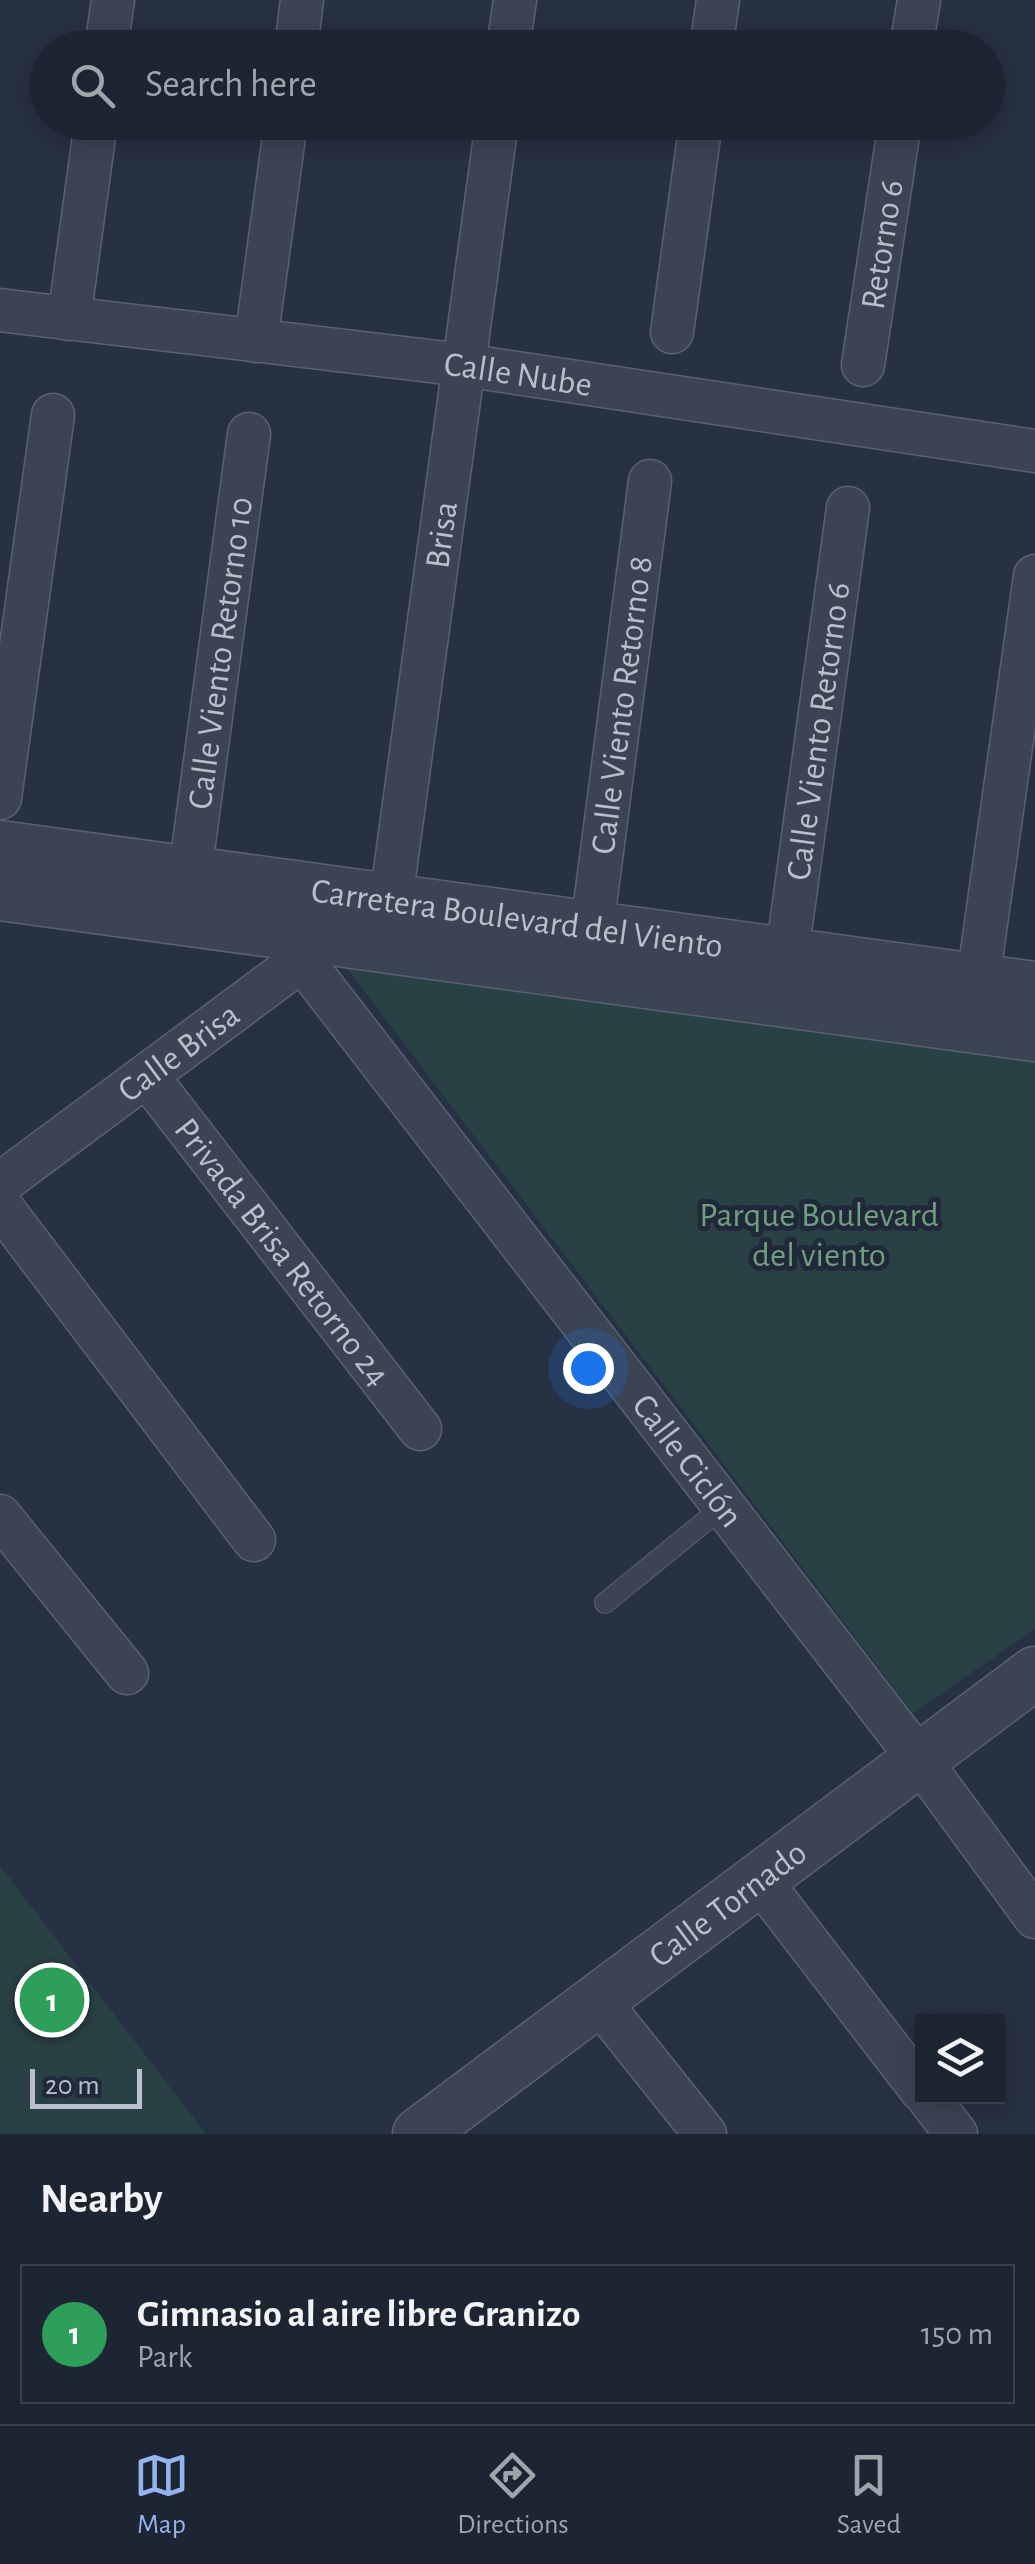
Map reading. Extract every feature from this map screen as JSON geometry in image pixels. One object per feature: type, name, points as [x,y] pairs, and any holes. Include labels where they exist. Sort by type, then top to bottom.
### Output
[{"type":"street","points":[[109,30],[113,0]]},
{"type":"street","points":[[298,30],[302,0]]},
{"type":"street","points":[[511,30],[515,0]]},
{"type":"street","points":[[714,30],[718,0]]},
{"type":"street","points":[[915,30],[919,0]]},
{"type":"street","points":[[68,319],[93,140]]},
{"type":"street","points":[[256,341],[284,140]]},
{"type":"street","name":"Brisa","points":[[388,923],[495,140]]},
{"type":"street","points":[[672,332],[699,140]]},
{"type":"street","name":"Retorno 6","points":[[863,365],[897,140]]},
{"type":"street","name":"Calle Nube","points":[[0,310],[463,365],[1035,451]]},
{"type":"street","points":[[0,798],[53,415]]},
{"type":"street","name":"Calle Viento Retorno 10","points":[[190,873],[249,434]]},
{"type":"street","name":"Calle Viento Retorno 8","points":[[592,928],[650,481]]},
{"type":"street","name":"Calle Viento Retorno 6","points":[[787,954],[848,508]]},
{"type":"street","points":[[978,980],[1035,576]]},
{"type":"street","name":"Carretera Boulevard del Viento","points":[[0,847],[190,873],[306,929]]},
{"type":"street","name":"Carretera Boulevard del Viento","points":[[0,894],[306,929],[388,923],[592,928],[1035,988]]},
{"type":"street","name":"Carretera Boulevard del Viento","points":[[388,923],[1035,1035]]},
{"type":"street","name":"Calle Brisa","points":[[0,1184],[146,1076],[306,929]]},
{"type":"street","name":"Calle Ciclón","points":[[306,929],[724,1506],[920,1760],[1035,1917]]},
{"type":"street","name":"Privada Brisa Retorno 24","points":[[146,1076],[420,1430]]},
{"type":"street","points":[[0,1205],[254,1540]]},
{"type":"street","points":[[0,1516],[127,1674]]},
{"type":"street","name":"Calle Tornado","points":[[440,2128],[598,2000],[1035,1673]]},
{"type":"street","points":[[759,1879],[915,2081]]},
{"type":"street","points":[[598,2000],[705,2134]]},
{"type":"street","points":[[933,2104],[956,2134]]},
{"type":"lane","points":[[605,1603],[724,1506]]},
{"type":"green space","name":"Parque Boulevard del viento","points":[[332,949],[1035,1046],[1035,1629],[913,1713]]},
{"type":"green space","points":[[0,1866],[206,2134],[0,2134]]},
{"type":"place","name":"Gimnasio al aire libre Granizo","points":[[52,2000]]}]
